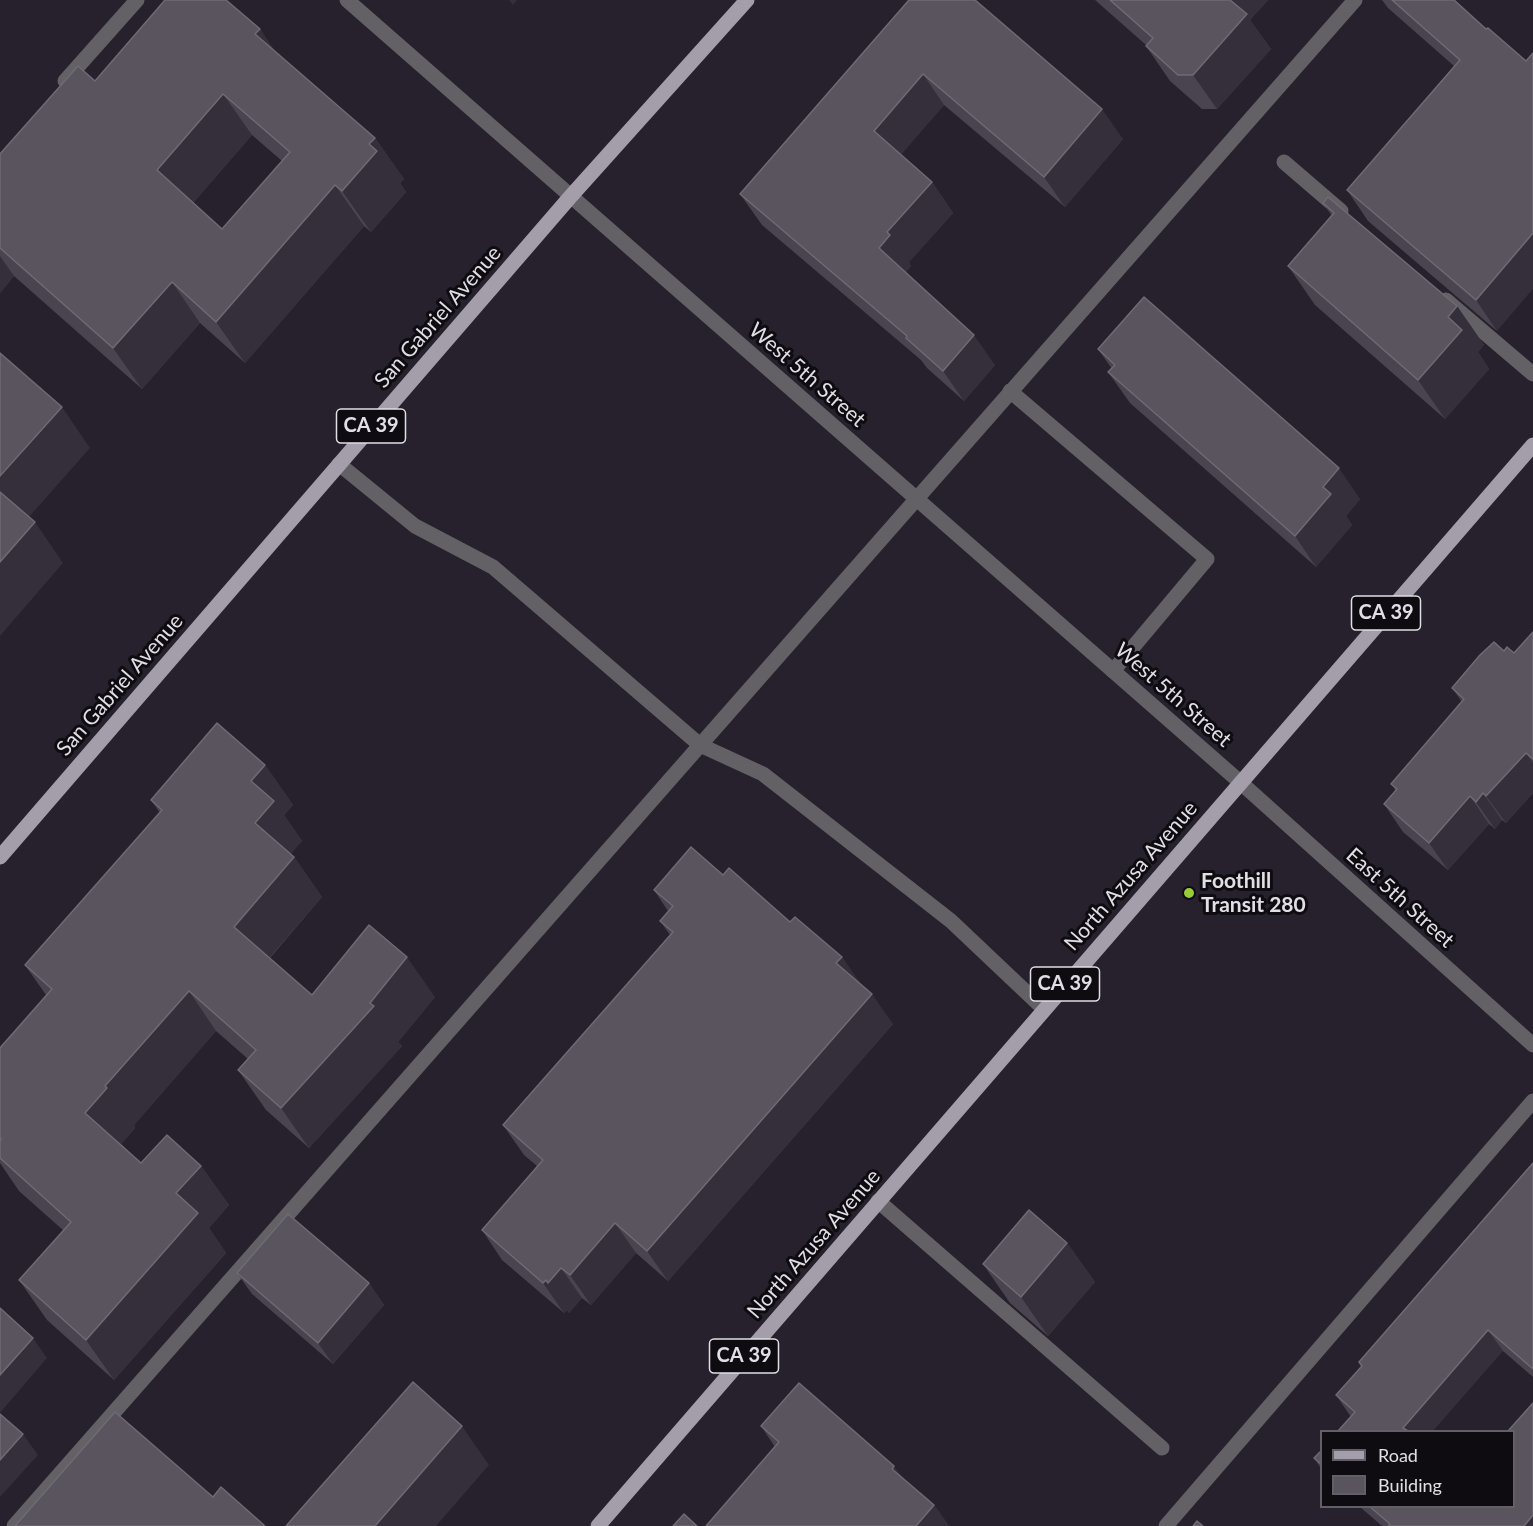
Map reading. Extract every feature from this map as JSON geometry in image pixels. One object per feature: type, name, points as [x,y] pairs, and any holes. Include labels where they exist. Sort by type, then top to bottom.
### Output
[{"type":"main road","name":"San Gabriel Avenue","points":[[0,856],[571,196],[747,0]]},
{"type":"main road","name":"North Azusa Avenue","points":[[598,1526],[1533,445]]},
{"type":"street","points":[[53,95],[137,0]]},
{"type":"street","name":"West 5th Street","points":[[347,0],[1240,782]]},
{"type":"street","points":[[14,1526],[1355,0]]},
{"type":"street","points":[[1284,162],[1356,223]]},
{"type":"street","points":[[1436,292],[1533,374]]},
{"type":"street","points":[[1010,391],[1207,559],[1113,671]]},
{"type":"street","points":[[339,464],[415,526],[493,567],[700,745],[763,774],[951,921],[1044,1009]]},
{"type":"street","name":"East 5th Street","points":[[1240,782],[1533,1045]]},
{"type":"street","points":[[1166,1526],[1533,1101]]},
{"type":"street","points":[[878,1201],[1162,1448]]},
{"type":"building","points":[[165,0],[226,0],[260,29],[255,34],[375,138],[369,144],[377,151],[342,191],[335,185],[216,322],[172,282],[113,348],[0,248],[0,154],[78,66],[95,81]],"holes":[[[223,94],[290,152],[222,229],[157,170]]]},
{"type":"building","points":[[909,0],[975,0],[1102,109],[1044,177],[923,74],[874,131],[932,182],[887,232],[890,235],[879,248],[974,335],[943,371],[906,338],[907,336],[740,194]]},
{"type":"building","points":[[1110,0],[1230,0],[1247,14],[1193,75],[1178,75],[1146,46],[1153,38]]},
{"type":"building","points":[[1392,0],[1454,0],[1526,61],[1533,53],[1533,233],[1476,300],[1347,190],[1460,60]]},
{"type":"building","points":[[1328,197],[1457,306],[1448,317],[1462,330],[1418,380],[1288,266],[1334,213],[1323,203]]},
{"type":"building","points":[[1144,297],[1339,468],[1323,487],[1331,494],[1295,536],[1108,372],[1115,365],[1098,349]]},
{"type":"building","points":[[0,353],[62,407],[0,476]]},
{"type":"building","points":[[0,492],[35,522],[0,562]]},
{"type":"building","points":[[1533,632],[1533,759],[1526,753],[1486,796],[1483,793],[1476,802],[1470,796],[1429,843],[1384,804],[1397,789],[1391,784],[1464,699],[1452,688],[1480,655],[1494,642],[1504,651],[1507,647],[1514,653]]},
{"type":"building","points":[[217,723],[265,765],[251,781],[274,801],[255,823],[294,857],[234,927],[312,995],[369,925],[407,957],[370,1003],[374,1006],[281,1108],[238,1070],[256,1050],[189,991],[105,1086],[107,1088],[85,1113],[141,1163],[167,1135],[201,1166],[176,1193],[198,1213],[86,1340],[19,1280],[71,1222],[0,1158],[0,1048],[52,989],[25,965],[162,810],[151,800]]},
{"type":"building","points":[[691,847],[723,875],[729,868],[790,922],[795,917],[842,957],[836,963],[872,994],[647,1251],[615,1223],[570,1275],[561,1268],[548,1283],[546,1280],[543,1283],[482,1230],[543,1160],[503,1125],[673,932],[660,921],[673,906],[654,890]]},
{"type":"building","points":[[1533,1163],[1533,1369],[1488,1330],[1403,1428],[1406,1430],[1339,1430],[1355,1412],[1336,1395],[1362,1366],[1359,1362]]},
{"type":"building","points":[[1029,1210],[1067,1243],[1021,1297],[983,1264]]},
{"type":"building","points":[[288,1214],[369,1283],[318,1343],[237,1273]]},
{"type":"building","points":[[0,1308],[33,1338],[0,1375]]},
{"type":"building","points":[[413,1382],[462,1426],[375,1526],[286,1526]]},
{"type":"building","points":[[799,1383],[894,1466],[892,1469],[934,1505],[916,1526],[706,1526],[779,1442],[761,1426]]},
{"type":"building","points":[[1533,1403],[1533,1515],[1524,1526],[1388,1526],[1390,1524],[1371,1508],[1515,1508],[1515,1430],[1509,1430]]},
{"type":"building","points":[[115,1412],[213,1497],[221,1487],[265,1526],[15,1526]]},
{"type":"building","points":[[0,1414],[23,1434],[0,1460]]},
{"type":"building","points":[[1320,1452],[1320,1463],[1314,1458]]},
{"type":"building","points":[[684,1514],[697,1526],[673,1526]]},
{"type":"building","points":[[1197,1521],[1203,1526],[1193,1526]]},
{"type":"place","name":"Foothill Transit 280","points":[[1189,893]]}]
